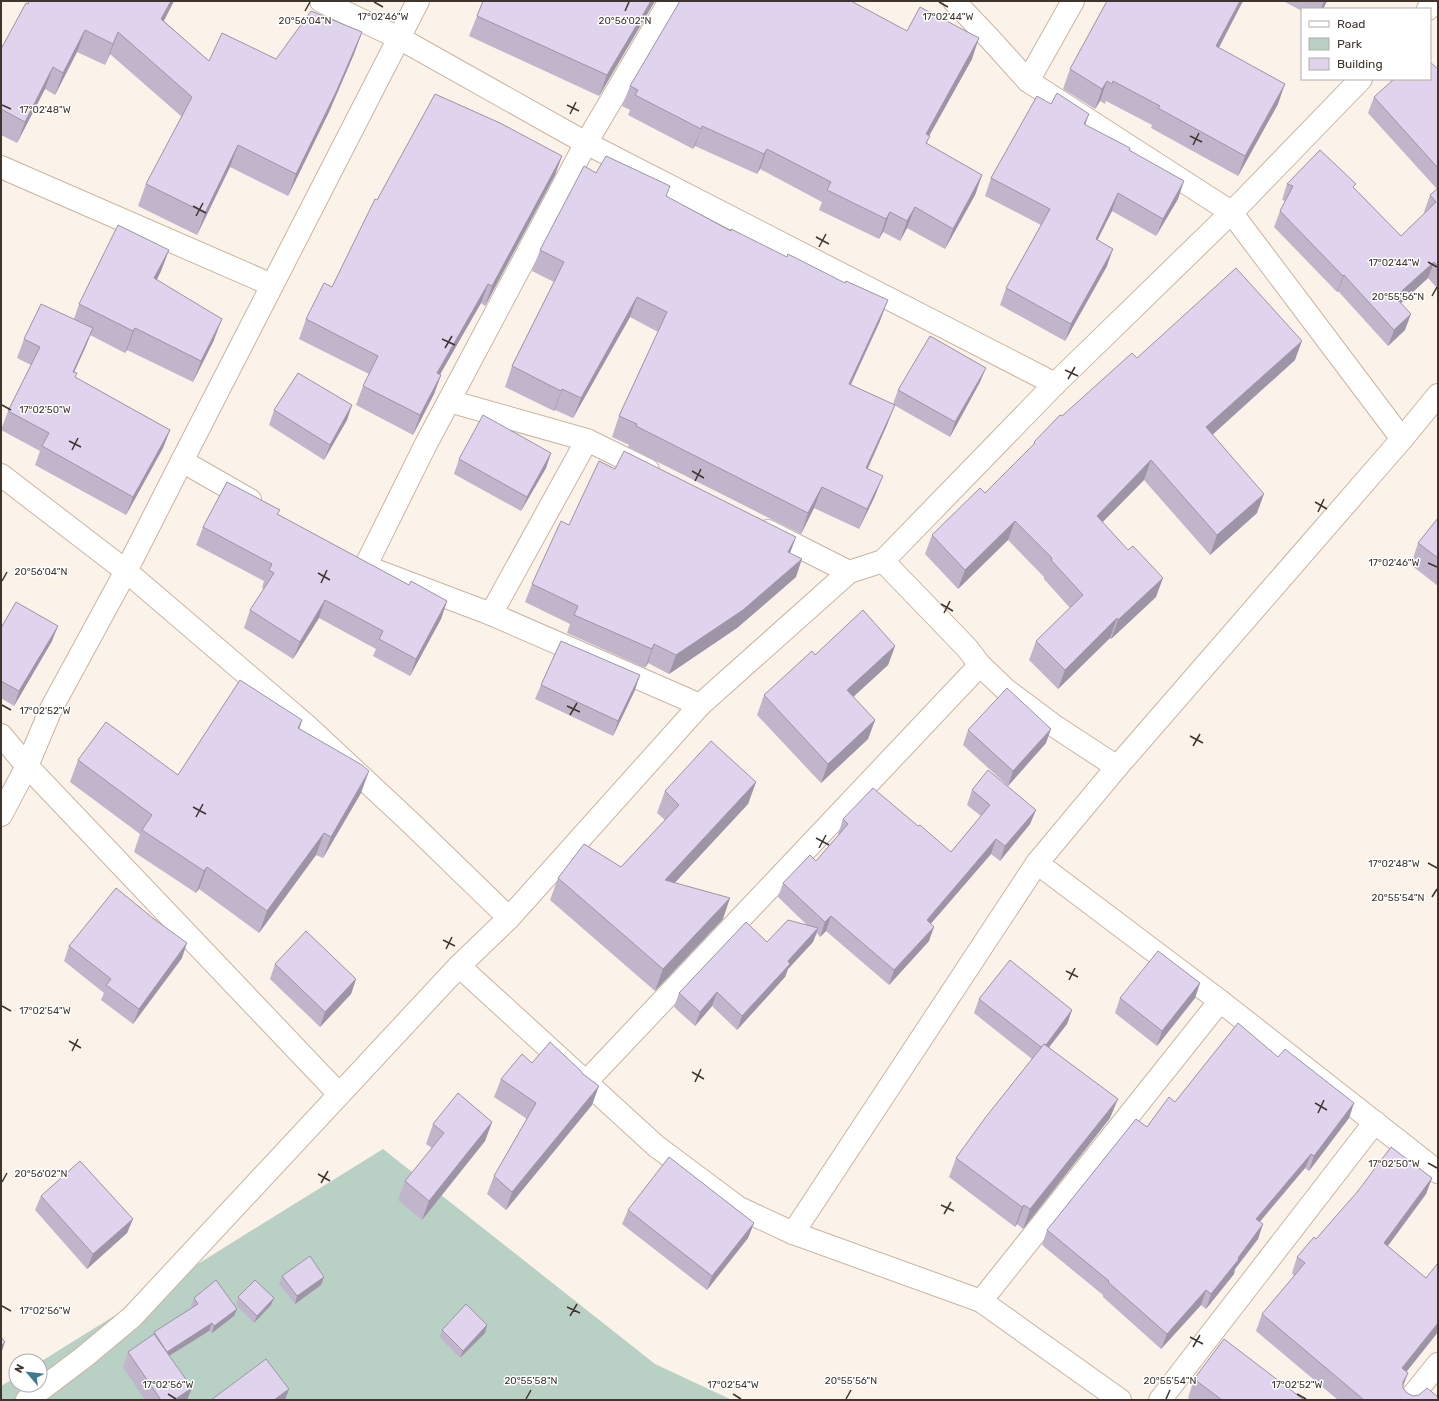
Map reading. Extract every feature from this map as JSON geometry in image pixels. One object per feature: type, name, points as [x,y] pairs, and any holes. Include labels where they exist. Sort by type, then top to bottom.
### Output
[{"type":"street","points":[[321,1],[399,38],[586,143],[1055,384]]},
{"type":"street","points":[[1,815],[27,766],[51,708],[126,571],[418,1]]},
{"type":"street","points":[[365,567],[426,444],[586,143],[670,1]]},
{"type":"street","points":[[954,1],[1028,81],[1231,212],[1402,439]]},
{"type":"street","points":[[1028,81],[1073,1]]},
{"type":"street","points":[[27,1400],[84,1357],[132,1317],[339,1094],[412,1019],[459,966],[509,918],[700,705],[849,572],[884,561],[1055,384],[1231,212],[1359,80]]},
{"type":"street","points":[[1,167],[272,285]]},
{"type":"street","points":[[793,1233],[1038,862],[1117,767],[1402,439],[1438,395]]},
{"type":"street","points":[[449,401],[587,440],[665,479]]},
{"type":"street","points":[[491,614],[587,440]]},
{"type":"street","points":[[182,461],[270,512]]},
{"type":"street","points":[[1,475],[126,571],[306,725],[411,823],[509,918]]},
{"type":"street","points":[[750,522],[849,572]]},
{"type":"street","points":[[345,555],[365,567],[491,614],[700,705]]},
{"type":"street","points":[[884,561],[967,648],[980,665],[1012,693],[1056,726],[1117,767]]},
{"type":"street","points":[[585,1083],[980,665]]},
{"type":"street","points":[[1,735],[27,766],[339,1094]]},
{"type":"street","points":[[1038,862],[1220,1001],[1438,1172]]},
{"type":"street","points":[[459,966],[585,1083],[656,1146],[739,1208],[793,1233],[981,1302],[1120,1400]]},
{"type":"street","points":[[981,1302],[1220,1001]]},
{"type":"street","points":[[1160,1400],[1375,1122]]},
{"type":"street","points":[[1409,1400],[1438,1364]]},
{"type":"green space","points":[[383,1149],[655,1364],[732,1400],[1,1400],[1,1386],[8,1382],[8,1393],[48,1393],[48,1357]]},
{"type":"building","points":[[29,1],[171,1],[161,19],[209,61],[222,33],[276,59],[311,11],[362,32],[337,90],[296,174],[238,145],[205,213],[146,184],[192,97],[118,32],[113,44],[85,30],[63,73],[53,67],[25,122],[1,109],[1,49],[26,3],[28,4]]},
{"type":"building","points":[[483,1],[651,1],[607,75],[477,16]]},
{"type":"building","points":[[680,1],[851,1],[907,31],[920,7],[979,38],[926,134],[930,136],[926,143],[982,175],[953,229],[915,207],[907,221],[890,212],[886,219],[827,190],[831,182],[767,149],[764,154],[702,126],[701,129],[635,95],[638,90],[630,86]]},
{"type":"building","points":[[1107,1],[1240,1],[1216,46],[1285,84],[1245,156],[1158,108],[1160,106],[1113,81],[1112,84],[1107,81],[1102,89],[1070,69]]},
{"type":"building","points":[[1431,63],[1438,69],[1438,168],[1374,97],[1393,80],[1431,80]]},
{"type":"building","points":[[1057,93],[1089,114],[1084,124],[1130,148],[1129,150],[1184,181],[1163,219],[1118,193],[1096,239],[1113,249],[1071,324],[1006,288],[1050,209],[991,178],[1037,96],[1051,104]]},
{"type":"building","points":[[435,94],[500,123],[562,156],[492,286],[488,284],[437,373],[441,375],[420,415],[363,386],[378,356],[306,319],[324,283],[332,287],[375,199],[377,200]]},
{"type":"building","points":[[1320,150],[1356,184],[1353,187],[1401,236],[1436,202],[1430,195],[1438,188],[1438,266],[1434,262],[1395,297],[1411,314],[1394,330],[1344,275],[1343,276],[1280,211],[1293,186],[1287,184]]},
{"type":"building","points":[[606,156],[670,186],[666,196],[731,231],[731,229],[787,257],[788,254],[845,283],[846,281],[888,300],[849,384],[895,405],[866,468],[883,476],[867,509],[822,487],[808,513],[619,416],[667,312],[637,297],[581,398],[562,389],[561,391],[512,366],[564,262],[540,250],[584,166],[596,173]]},
{"type":"building","points":[[118,225],[169,250],[154,278],[222,319],[201,361],[135,328],[133,331],[79,304]]},
{"type":"building","points":[[1236,268],[1302,341],[1206,427],[1264,494],[1217,535],[1151,460],[1097,516],[1128,550],[1133,546],[1163,578],[1118,620],[1117,618],[1065,670],[1036,641],[1083,595],[1051,560],[1052,558],[1015,521],[965,570],[932,535],[980,488],[985,493],[1035,443],[1034,442],[1060,415],[1062,416],[1132,353],[1137,358]]},
{"type":"building","points":[[41,304],[93,328],[73,372],[77,373],[75,377],[170,430],[133,497],[42,446],[49,433],[8,411],[40,347],[24,339]]},
{"type":"building","points":[[930,336],[986,368],[955,422],[898,390]]},
{"type":"building","points":[[298,373],[352,405],[330,445],[274,410]]},
{"type":"building","points":[[483,415],[551,453],[527,497],[459,459]]},
{"type":"building","points":[[624,451],[796,537],[788,552],[802,559],[743,610],[676,655],[654,644],[652,649],[574,615],[578,606],[532,584],[561,521],[569,525],[599,461],[615,469]]},
{"type":"building","points":[[227,482],[280,510],[277,514],[409,585],[411,581],[447,601],[416,659],[379,639],[383,631],[325,600],[300,642],[250,610],[274,573],[269,570],[272,564],[203,527]]},
{"type":"building","points":[[1438,518],[1438,558],[1418,543]]},
{"type":"building","points":[[16,602],[58,626],[19,691],[1,681],[1,628]]},
{"type":"building","points":[[863,610],[895,646],[847,690],[875,720],[828,764],[764,695],[812,651],[815,655]]},
{"type":"building","points":[[561,641],[640,675],[618,721],[541,685]]},
{"type":"building","points":[[240,680],[302,720],[298,728],[362,765],[369,771],[331,837],[324,833],[267,911],[207,867],[204,871],[142,830],[152,815],[78,760],[106,722],[178,775]]},
{"type":"building","points":[[1007,688],[1051,729],[1013,771],[968,730]]},
{"type":"building","points":[[711,741],[756,782],[665,880],[730,898],[663,969],[558,878],[584,844],[621,867],[679,805],[665,791]]},
{"type":"building","points":[[988,770],[1036,810],[1005,846],[996,839],[927,920],[934,927],[894,970],[831,916],[825,922],[783,883],[810,855],[816,861],[848,824],[843,819],[873,788],[918,826],[920,825],[951,852],[990,805],[972,790]]},
{"type":"building","points":[[116,888],[154,919],[187,943],[139,1009],[106,985],[111,979],[69,946]]},
{"type":"building","points":[[788,920],[818,928],[788,961],[790,964],[742,1016],[717,992],[700,1012],[679,993],[746,922],[767,942]]},
{"type":"building","points":[[306,931],[356,979],[325,1012],[275,964]]},
{"type":"building","points":[[1158,951],[1200,983],[1162,1031],[1120,998]]},
{"type":"building","points":[[1010,960],[1072,1010],[1046,1045],[1044,1044],[1041,1047],[979,999]]},
{"type":"building","points":[[1238,1023],[1278,1057],[1285,1049],[1354,1103],[1314,1156],[1311,1154],[1256,1219],[1263,1224],[1238,1258],[1239,1259],[1211,1294],[1206,1290],[1167,1334],[1108,1282],[1109,1281],[1047,1230],[1136,1119],[1147,1127],[1169,1097],[1175,1102]]},
{"type":"building","points":[[550,1042],[583,1074],[599,1086],[512,1192],[494,1176],[536,1103],[501,1079],[522,1054],[532,1063]]},
{"type":"building","points":[[1044,1044],[1118,1099],[1030,1209],[1024,1205],[1022,1207],[956,1158],[985,1118]]},
{"type":"building","points":[[458,1093],[492,1122],[429,1201],[405,1181],[444,1133],[433,1124]]},
{"type":"building","points":[[1391,1147],[1432,1178],[1384,1243],[1426,1278],[1438,1263],[1438,1323],[1402,1368],[1408,1373],[1403,1382],[1403,1388],[1407,1393],[1413,1396],[1419,1395],[1427,1388],[1438,1397],[1438,1400],[1364,1400],[1262,1314],[1305,1263],[1297,1257],[1314,1237],[1316,1239],[1358,1191]]},
{"type":"building","points":[[669,1157],[754,1223],[712,1276],[628,1210]]},
{"type":"building","points":[[80,1161],[133,1219],[93,1254],[41,1196]]},
{"type":"building","points":[[310,1256],[324,1277],[297,1296],[282,1276]]},
{"type":"building","points":[[216,1280],[237,1309],[214,1326],[212,1323],[167,1352],[154,1332],[198,1304],[194,1298]]},
{"type":"building","points":[[255,1280],[274,1298],[257,1316],[238,1297]]},
{"type":"building","points":[[466,1304],[487,1325],[463,1351],[442,1330]]},
{"type":"building","points":[[154,1334],[192,1388],[174,1400],[161,1400],[128,1352]]},
{"type":"building","points":[[1,1337],[5,1342],[1,1346]]},
{"type":"building","points":[[1224,1339],[1304,1400],[1222,1400],[1194,1379]]},
{"type":"building","points":[[266,1359],[289,1389],[274,1400],[211,1400]]}]
